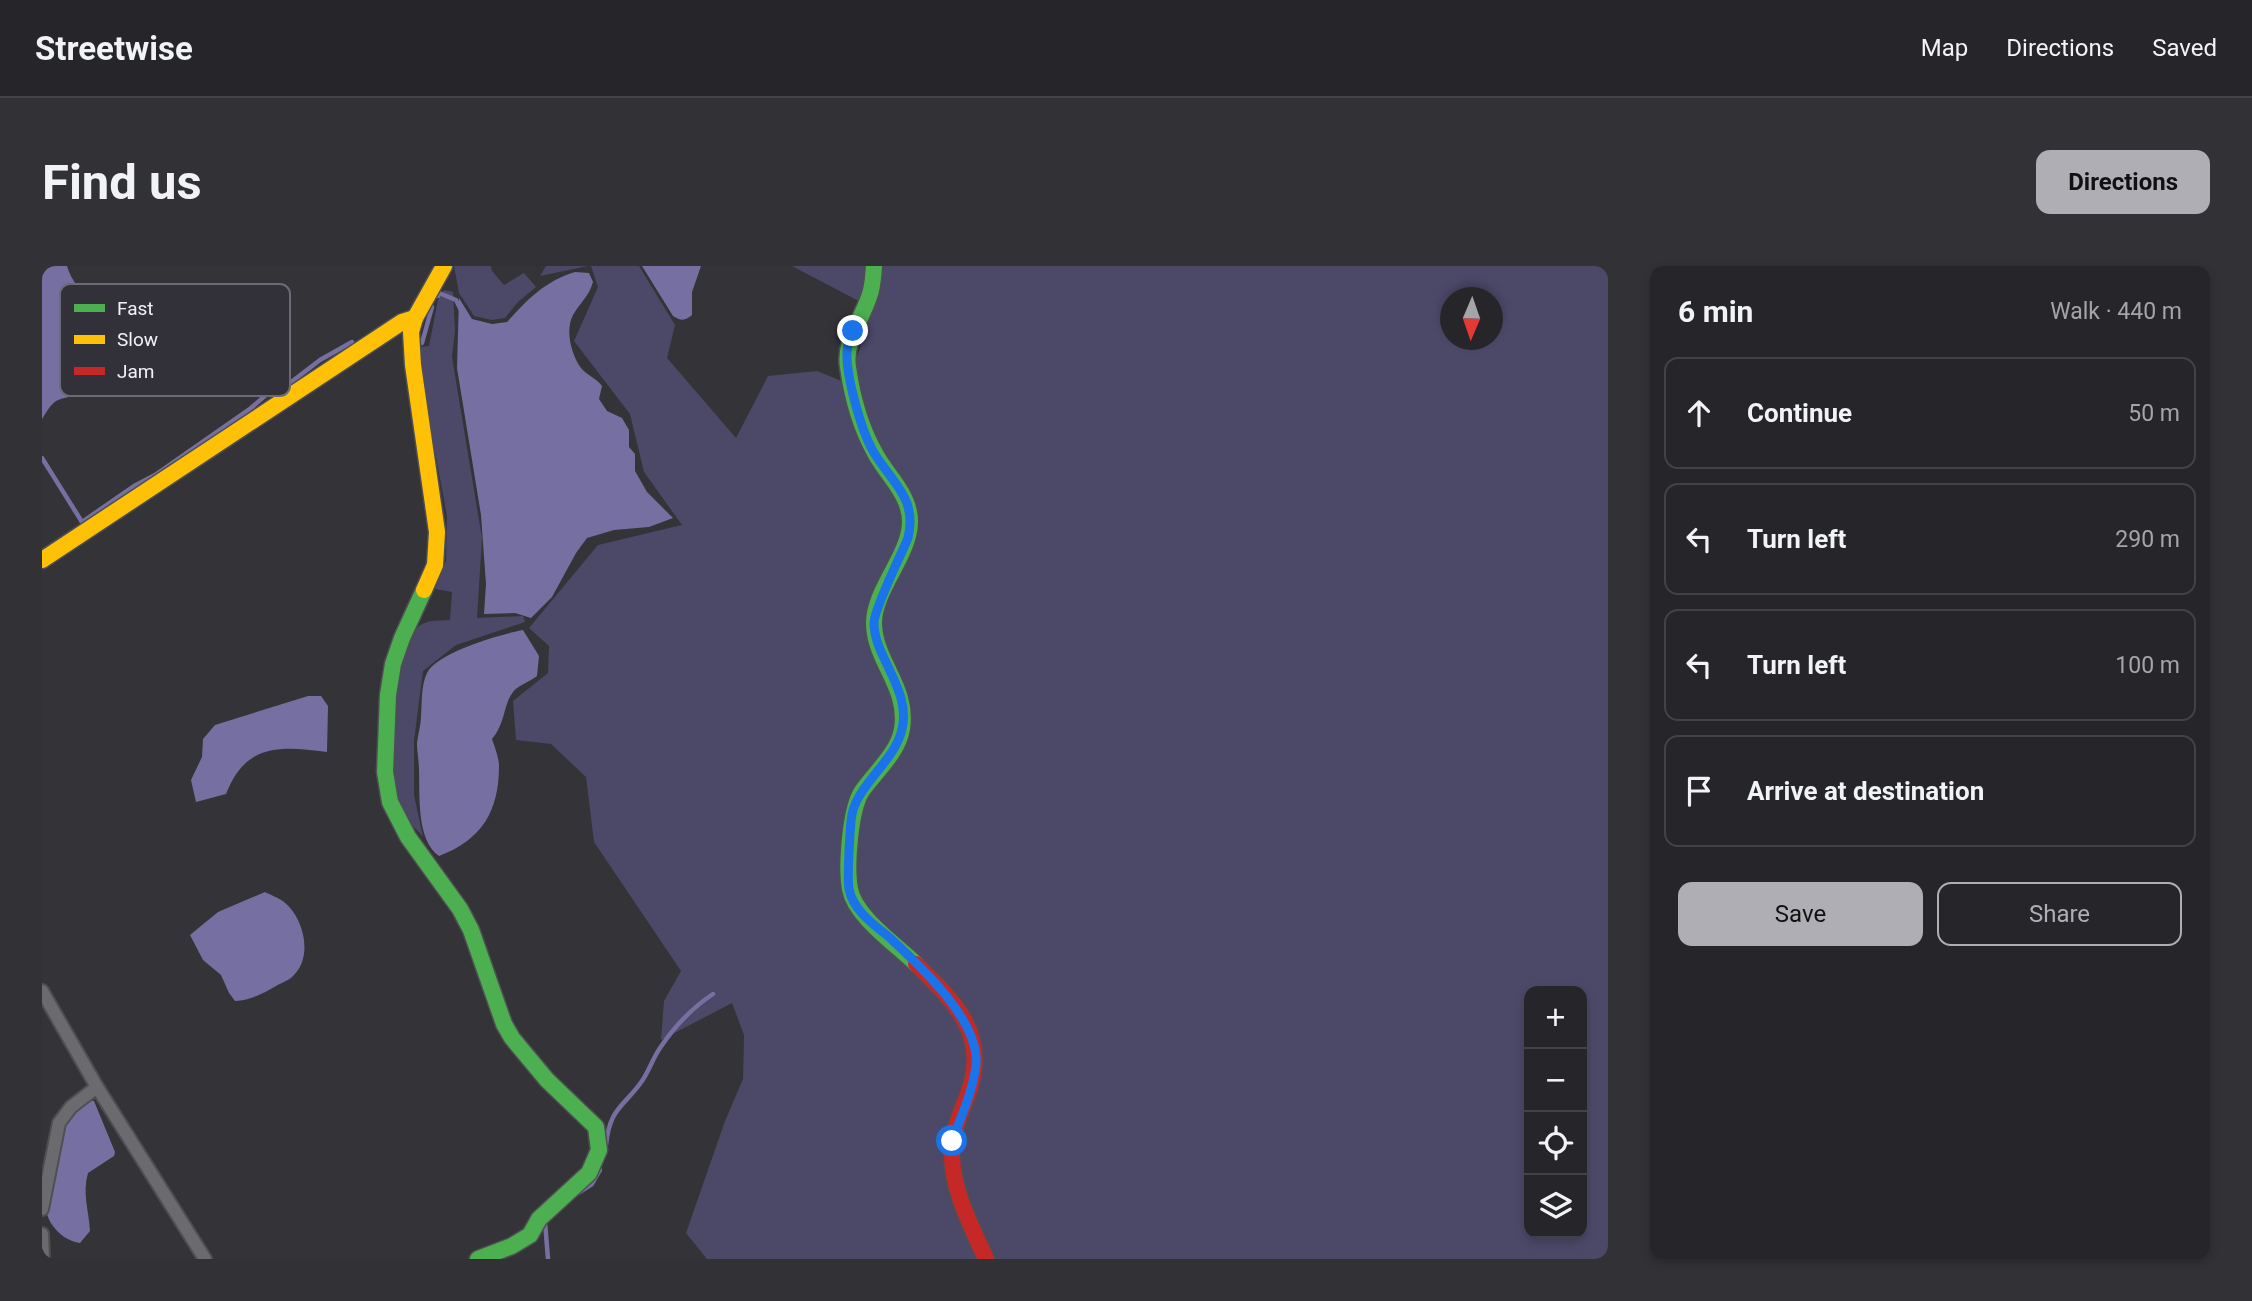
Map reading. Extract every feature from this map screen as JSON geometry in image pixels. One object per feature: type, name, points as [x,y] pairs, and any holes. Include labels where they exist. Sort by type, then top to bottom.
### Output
[{"type":"street","points":[[444,266],[425,305],[415,318],[411,332],[413,365],[438,532],[435,565],[401,638],[393,664],[388,695],[384,772],[390,802],[408,838],[460,909],[479,952],[504,1024],[512,1038],[547,1080],[596,1127],[599,1150],[596,1163],[589,1172],[539,1219],[530,1235],[512,1246],[478,1259]]},
{"type":"street","points":[[874,266],[870,296],[847,348],[847,367],[864,430],[875,454],[903,492],[911,510],[911,526],[874,618],[875,635],[901,696],[902,732],[864,788],[852,815],[849,887],[854,902],[865,917],[953,1002],[975,1045],[973,1082],[952,1141],[952,1163],[960,1192],[986,1259]]},
{"type":"street","points":[[42,561],[402,322],[415,318]]},
{"type":"street","points":[[42,990],[97,1087],[205,1259]]},
{"type":"street","points":[[42,1209],[59,1123],[71,1107],[97,1087]]},
{"type":"street","points":[[42,1234],[44,1259]]},
{"type":"shaded area","points":[[42,266],[67,266],[76,284],[60,284],[60,396],[73,396],[54,403],[42,419]]},
{"type":"shaded area","points":[[454,266],[491,266],[504,285],[524,273],[536,287],[518,302],[505,318],[492,320],[474,316],[459,293]]},
{"type":"shaded area","points":[[546,266],[588,266],[540,276]]},
{"type":"shaded area","points":[[591,266],[639,266],[675,325],[667,358],[736,438],[768,376],[817,371],[849,384],[872,308],[792,266],[1608,266],[1608,1259],[707,1259],[686,1233],[725,1121],[743,1079],[744,1035],[732,1003],[661,1040],[664,1001],[681,971],[594,842],[586,777],[551,744],[516,740],[513,701],[548,673],[549,646],[529,628],[598,545],[682,525],[644,472],[630,414],[574,341],[598,287]]},
{"type":"shaded area","points":[[642,266],[701,266],[692,292],[692,315],[683,320],[673,316]]},
{"type":"shaded area","points":[[575,272],[589,273],[593,282],[573,315],[569,328],[574,356],[581,368],[602,386],[599,399],[607,411],[622,418],[629,430],[629,447],[635,454],[635,471],[647,492],[673,518],[649,527],[614,530],[587,538],[552,597],[531,618],[515,613],[484,614],[486,584],[481,515],[457,368],[459,298],[472,319],[492,324],[507,322],[546,286]]},
{"type":"shaded area","points":[[444,290],[453,292],[455,330],[452,357],[482,538],[477,618],[523,616],[525,622],[456,645],[423,671],[414,741],[414,795],[423,837],[402,813],[397,797],[394,774],[394,716],[402,660],[410,639],[423,624],[450,620],[452,592],[435,589],[446,561],[447,516],[426,403],[419,347],[429,346],[438,300]]},
{"type":"shaded area","points":[[523,630],[539,656],[537,676],[513,692],[492,739],[499,766],[496,797],[485,822],[477,832],[467,842],[439,856],[426,839],[420,804],[417,743],[425,678],[443,658],[485,640]]},
{"type":"shaded area","points":[[308,696],[321,696],[328,706],[327,752],[280,749],[266,752],[244,765],[234,777],[226,794],[196,802],[191,780],[202,757],[203,739],[215,725]]},
{"type":"shaded area","points":[[265,892],[284,902],[297,917],[304,937],[303,958],[300,967],[288,980],[256,996],[235,1001],[221,975],[203,960],[190,935],[218,912]]},
{"type":"shaded area","points":[[89,1100],[94,1101],[115,1152],[114,1156],[88,1173],[86,1195],[90,1231],[80,1243],[59,1233],[47,1214],[63,1123],[74,1109]]},
{"type":"waterway","points":[[438,296],[439,293],[456,300],[461,310]]},
{"type":"waterway","points":[[422,343],[432,307]]},
{"type":"waterway","points":[[290,383],[320,360],[352,342]]},
{"type":"waterway","points":[[42,458],[82,522],[134,486],[155,475],[265,396]]},
{"type":"waterway","points":[[606,1145],[614,1115],[642,1081],[665,1040],[677,1025],[713,994]]},
{"type":"waterway","points":[[578,1193],[592,1184],[600,1170]]},
{"type":"waterway","points":[[545,1222],[548,1259]]},
{"type":"traffic: fast","points":[[874,266],[870,293],[854,331],[847,358],[865,433],[903,495],[909,513],[910,523],[904,548],[879,598],[874,623],[879,650],[901,700],[903,714],[902,729],[896,746],[862,791],[854,811],[849,879],[853,899],[860,910],[916,964]]},
{"type":"traffic: fast","points":[[424,590],[393,664],[388,695],[385,772],[390,802],[408,837],[460,909],[471,930],[504,1024],[512,1038],[547,1080],[596,1127],[599,1150],[589,1173],[539,1219],[530,1235],[512,1246],[478,1259]]},
{"type":"traffic: slow","points":[[424,590],[435,565],[437,532],[413,365],[411,332],[415,318],[444,266]]},
{"type":"traffic: slow","points":[[42,560],[402,322],[415,318]]},
{"type":"traffic: jam","points":[[916,964],[944,992],[965,1022],[971,1037],[975,1055],[974,1073],[955,1132],[952,1157],[960,1197],[986,1259]]},
{"type":"route","points":[[853,331],[847,348],[847,367],[864,430],[875,454],[903,492],[911,510],[911,526],[874,618],[875,635],[901,696],[902,732],[857,800],[852,815],[849,887],[854,902],[865,917],[953,1002],[975,1045],[973,1082],[952,1141]]}]
